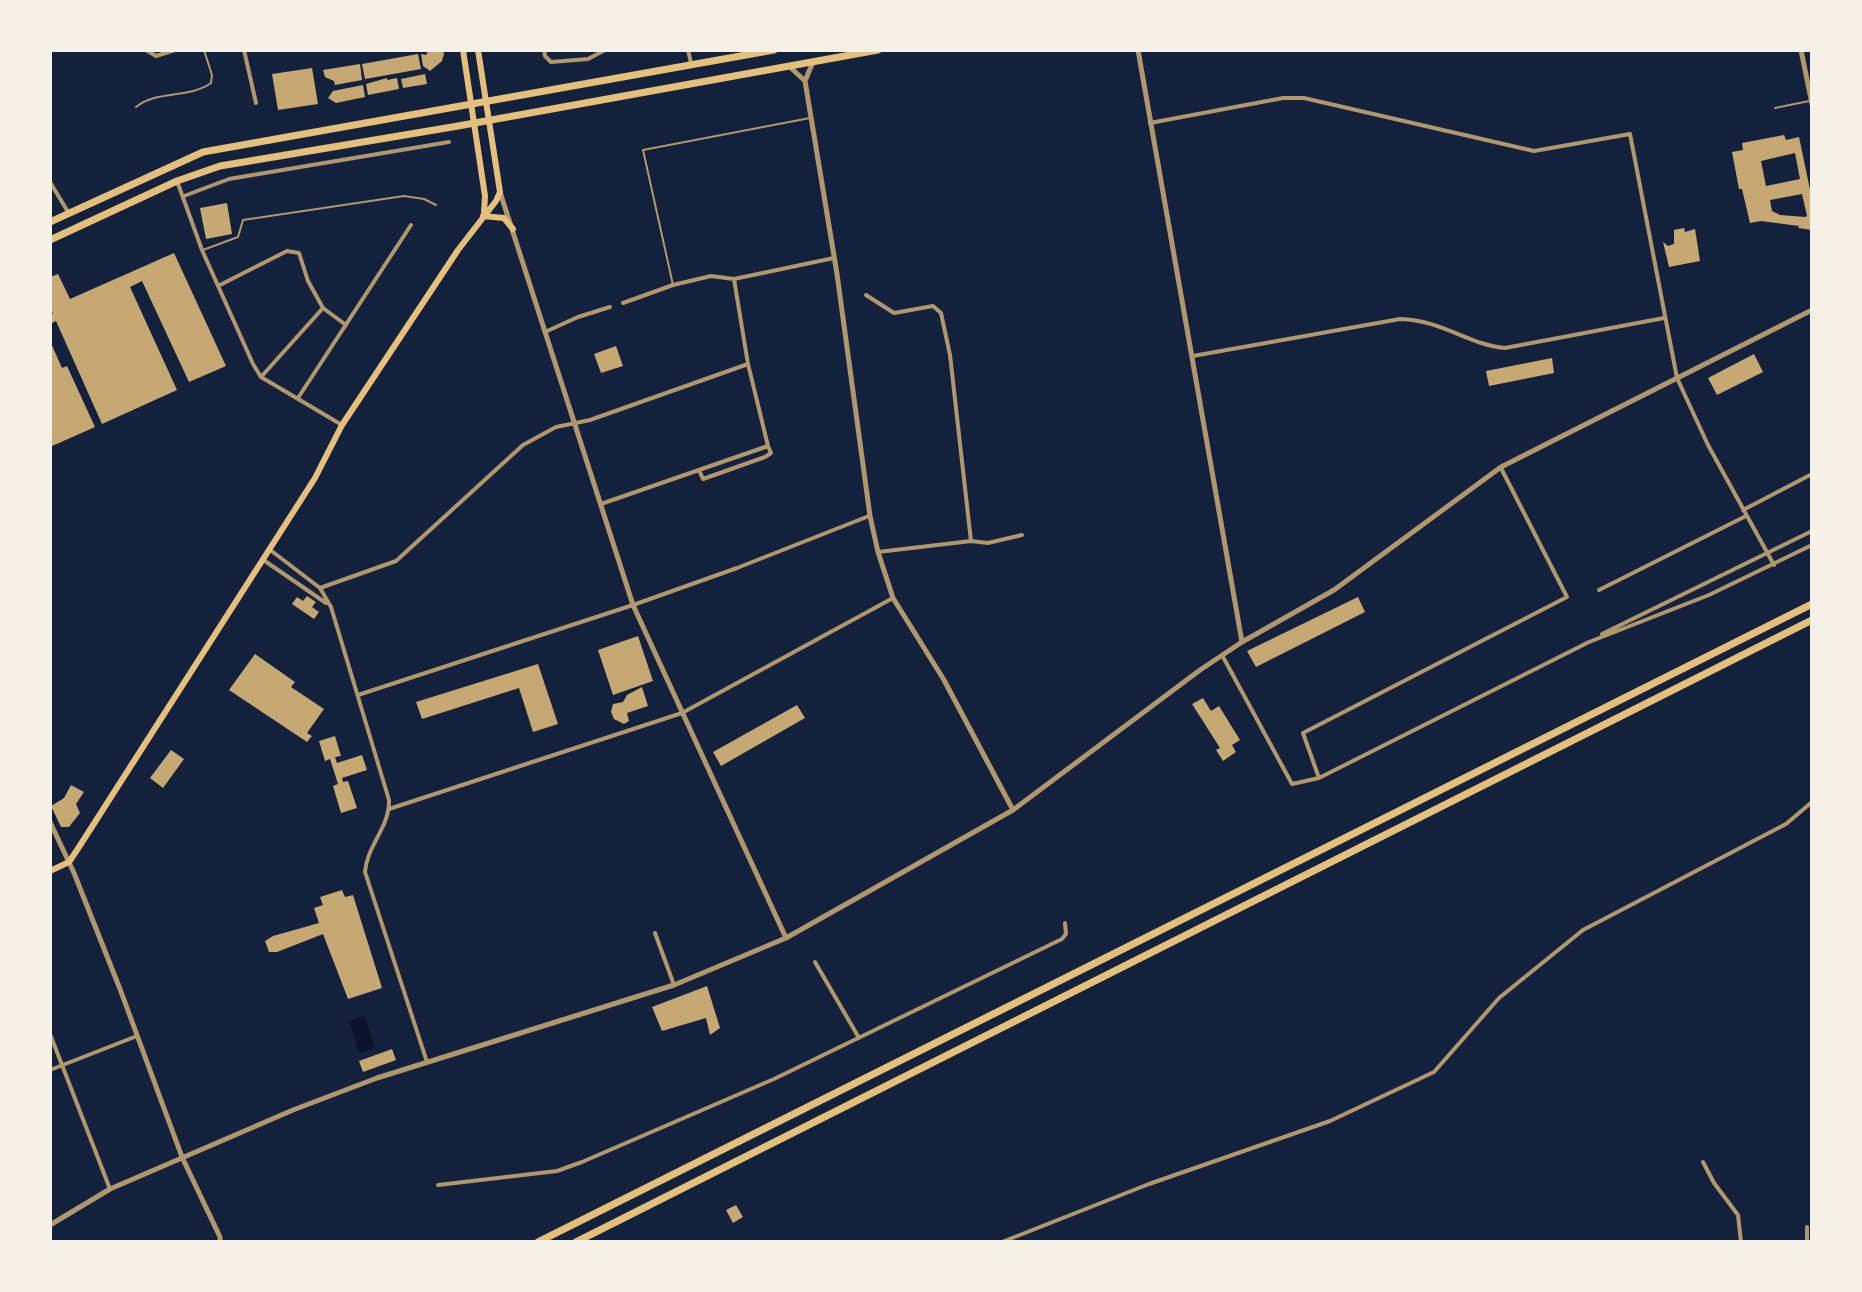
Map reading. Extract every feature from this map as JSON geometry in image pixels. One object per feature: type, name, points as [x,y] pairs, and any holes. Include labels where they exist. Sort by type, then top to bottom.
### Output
[{"type":"main road","points":[[463,50],[485,196],[483,216]]},
{"type":"main road","points":[[50,871],[69,862],[315,478],[342,425],[494,204],[500,192],[478,50]]},
{"type":"main road","points":[[50,222],[203,152],[774,50]]},
{"type":"main road","points":[[50,240],[177,181],[220,166],[878,50]]},
{"type":"main road","points":[[483,216],[504,218],[513,229]]},
{"type":"main road","points":[[538,1242],[1812,604]]},
{"type":"main road","points":[[576,1242],[1812,620]]},
{"type":"street","points":[[146,50],[156,56],[175,50]]},
{"type":"street","points":[[244,50],[256,103]]},
{"type":"street","points":[[544,50],[551,62],[560,62],[588,59],[605,50]]},
{"type":"street","points":[[688,50],[691,65]]},
{"type":"street","points":[[1138,50],[1242,642]]},
{"type":"street","points":[[1801,50],[1811,102]]},
{"type":"street","points":[[813,62],[805,81],[878,552],[893,598],[944,680],[1013,810]]},
{"type":"street","points":[[790,67],[805,81]]},
{"type":"street","points":[[1150,123],[1283,98],[1304,98],[1534,151],[1630,134],[1677,378],[1744,513],[1774,565]]},
{"type":"street","points":[[184,196],[229,179],[449,142]]},
{"type":"street","points":[[177,181],[202,250],[261,377],[342,425]]},
{"type":"street","points":[[50,182],[68,212]]},
{"type":"street","points":[[500,192],[633,605],[786,938]]},
{"type":"street","points":[[298,398],[411,225]]},
{"type":"street","points":[[218,286],[287,251],[299,253],[308,281],[323,308],[346,325]]},
{"type":"street","points":[[623,303],[673,285],[711,276],[734,279],[834,258]]},
{"type":"street","points":[[699,470],[703,479],[771,453],[748,364],[734,279]]},
{"type":"street","points":[[866,295],[894,313],[933,306],[941,313],[950,355],[971,541]]},
{"type":"street","points":[[545,333],[578,317],[610,307]]},
{"type":"street","points":[[261,377],[323,308]]},
{"type":"street","points":[[50,1225],[110,1189],[342,1091],[674,985],[786,938],[1013,810],[1222,655],[1334,590],[1501,467],[1812,310]]},
{"type":"street","points":[[1190,357],[1400,319],[1431,323],[1493,347],[1505,348],[1664,318]]},
{"type":"street","points":[[320,588],[396,561],[523,445],[556,427],[574,424],[748,364]]},
{"type":"street","points":[[601,504],[768,446]]},
{"type":"street","points":[[1319,778],[1303,733],[1567,597],[1501,467]]},
{"type":"street","points":[[1599,590],[1812,474]]},
{"type":"street","points":[[358,695],[633,605],[870,516]]},
{"type":"street","points":[[1222,655],[1292,784],[1319,778],[1589,642],[1620,623],[1812,531]]},
{"type":"street","points":[[878,552],[971,541],[988,543],[1022,535]]},
{"type":"street","points":[[1589,642],[1709,595],[1812,545]]},
{"type":"street","points":[[269,549],[320,588],[331,607],[386,786],[389,809],[368,857],[365,872],[427,1062]]},
{"type":"street","points":[[262,559],[331,607]]},
{"type":"street","points":[[389,809],[682,713],[893,598]]},
{"type":"street","points":[[1002,1242],[1149,1184],[1330,1121],[1434,1072],[1499,998],[1583,930],[1786,824],[1812,802]]},
{"type":"street","points":[[50,822],[138,1036],[182,1157],[220,1242]]},
{"type":"street","points":[[438,1185],[557,1171],[774,1079],[1062,939],[1066,934],[1065,923]]},
{"type":"street","points":[[655,933],[674,985]]},
{"type":"street","points":[[815,962],[859,1038]]},
{"type":"street","points":[[50,1034],[110,1189]]},
{"type":"street","points":[[50,1070],[138,1036]]},
{"type":"street","points":[[1703,1162],[1738,1215],[1741,1242]]},
{"type":"street","points":[[1807,1227],[1807,1242]]},
{"type":"lane","points":[[136,107],[144,101],[201,90],[211,83],[212,75],[204,50]]},
{"type":"lane","points":[[1775,108],[1811,102]]},
{"type":"lane","points":[[673,285],[643,150],[812,118]]},
{"type":"lane","points":[[202,250],[238,237],[243,220],[404,196],[424,199],[436,205]]},
{"type":"water","points":[[365,1016],[375,1048],[359,1053],[349,1021]]},
{"type":"building","points":[[429,50],[443,50],[444,54],[442,61],[430,71],[423,66],[421,54],[426,55]]},
{"type":"building","points":[[418,54],[421,69],[365,79],[362,64]]},
{"type":"building","points":[[360,64],[362,80],[335,85],[334,81],[325,77],[323,70]]},
{"type":"building","points":[[312,68],[318,104],[278,110],[272,74]]},
{"type":"building","points":[[425,74],[427,84],[403,88],[401,79]]},
{"type":"building","points":[[397,78],[399,89],[368,95],[366,84]]},
{"type":"building","points":[[363,85],[365,97],[336,103],[328,98],[333,91]]},
{"type":"building","points":[[1784,135],[1786,140],[1799,137],[1812,199],[1812,230],[1761,221],[1750,223],[1732,152],[1743,150],[1742,143]],"holes":[[[1795,153],[1800,179],[1766,186],[1761,161]],[[1802,194],[1807,216],[1780,215],[1772,211],[1770,200]]]},
{"type":"building","points":[[227,203],[232,234],[206,239],[200,208]]},
{"type":"building","points":[[1684,228],[1685,232],[1695,229],[1700,261],[1669,267],[1663,242],[1668,246],[1674,244],[1674,230]]},
{"type":"building","points":[[174,253],[226,366],[189,382],[142,281],[130,287],[177,390],[102,424],[56,321],[50,324],[50,314],[53,313],[50,308],[50,277],[58,274],[70,299]]},
{"type":"building","points":[[50,341],[62,368],[67,366],[95,427],[50,447]]},
{"type":"building","points":[[616,346],[623,366],[601,373],[594,354]]},
{"type":"building","points":[[1754,354],[1763,372],[1717,395],[1708,378]]},
{"type":"building","points":[[1552,358],[1554,373],[1489,386],[1486,371]]},
{"type":"building","points":[[307,596],[316,602],[312,607],[319,612],[314,619],[292,604],[297,597],[303,601]]},
{"type":"building","points":[[1358,597],[1365,612],[1256,667],[1247,651]]},
{"type":"building","points":[[638,636],[653,681],[613,695],[598,650]]},
{"type":"building","points":[[255,654],[295,682],[291,687],[324,709],[307,733],[312,736],[307,742],[229,690]]},
{"type":"building","points":[[538,664],[558,724],[533,732],[519,688],[422,719],[416,702]]},
{"type":"building","points":[[642,687],[648,706],[627,713],[629,721],[624,724],[614,719],[611,712],[613,704],[623,702],[627,695]]},
{"type":"building","points":[[1203,698],[1211,711],[1219,706],[1240,740],[1232,745],[1236,752],[1223,761],[1216,750],[1220,748],[1192,704]]},
{"type":"building","points":[[797,705],[805,718],[721,766],[713,752]]},
{"type":"building","points":[[335,736],[341,756],[335,757],[337,763],[362,755],[367,770],[342,778],[343,782],[348,781],[357,808],[341,813],[333,786],[338,784],[330,759],[325,761],[319,741]]},
{"type":"building","points":[[171,750],[184,759],[163,788],[150,778]]},
{"type":"building","points":[[71,785],[84,792],[76,804],[80,813],[69,827],[61,827],[51,806],[64,798]]},
{"type":"building","points":[[342,890],[345,897],[353,895],[382,988],[348,999],[323,934],[277,952],[269,952],[265,941],[319,923],[314,908],[323,905],[320,897]]},
{"type":"building","points":[[707,986],[720,1028],[710,1035],[706,1018],[662,1031],[652,1007]]},
{"type":"building","points":[[392,1049],[396,1060],[363,1072],[359,1061]]},
{"type":"building","points":[[736,1205],[743,1217],[733,1223],[726,1210]]}]
